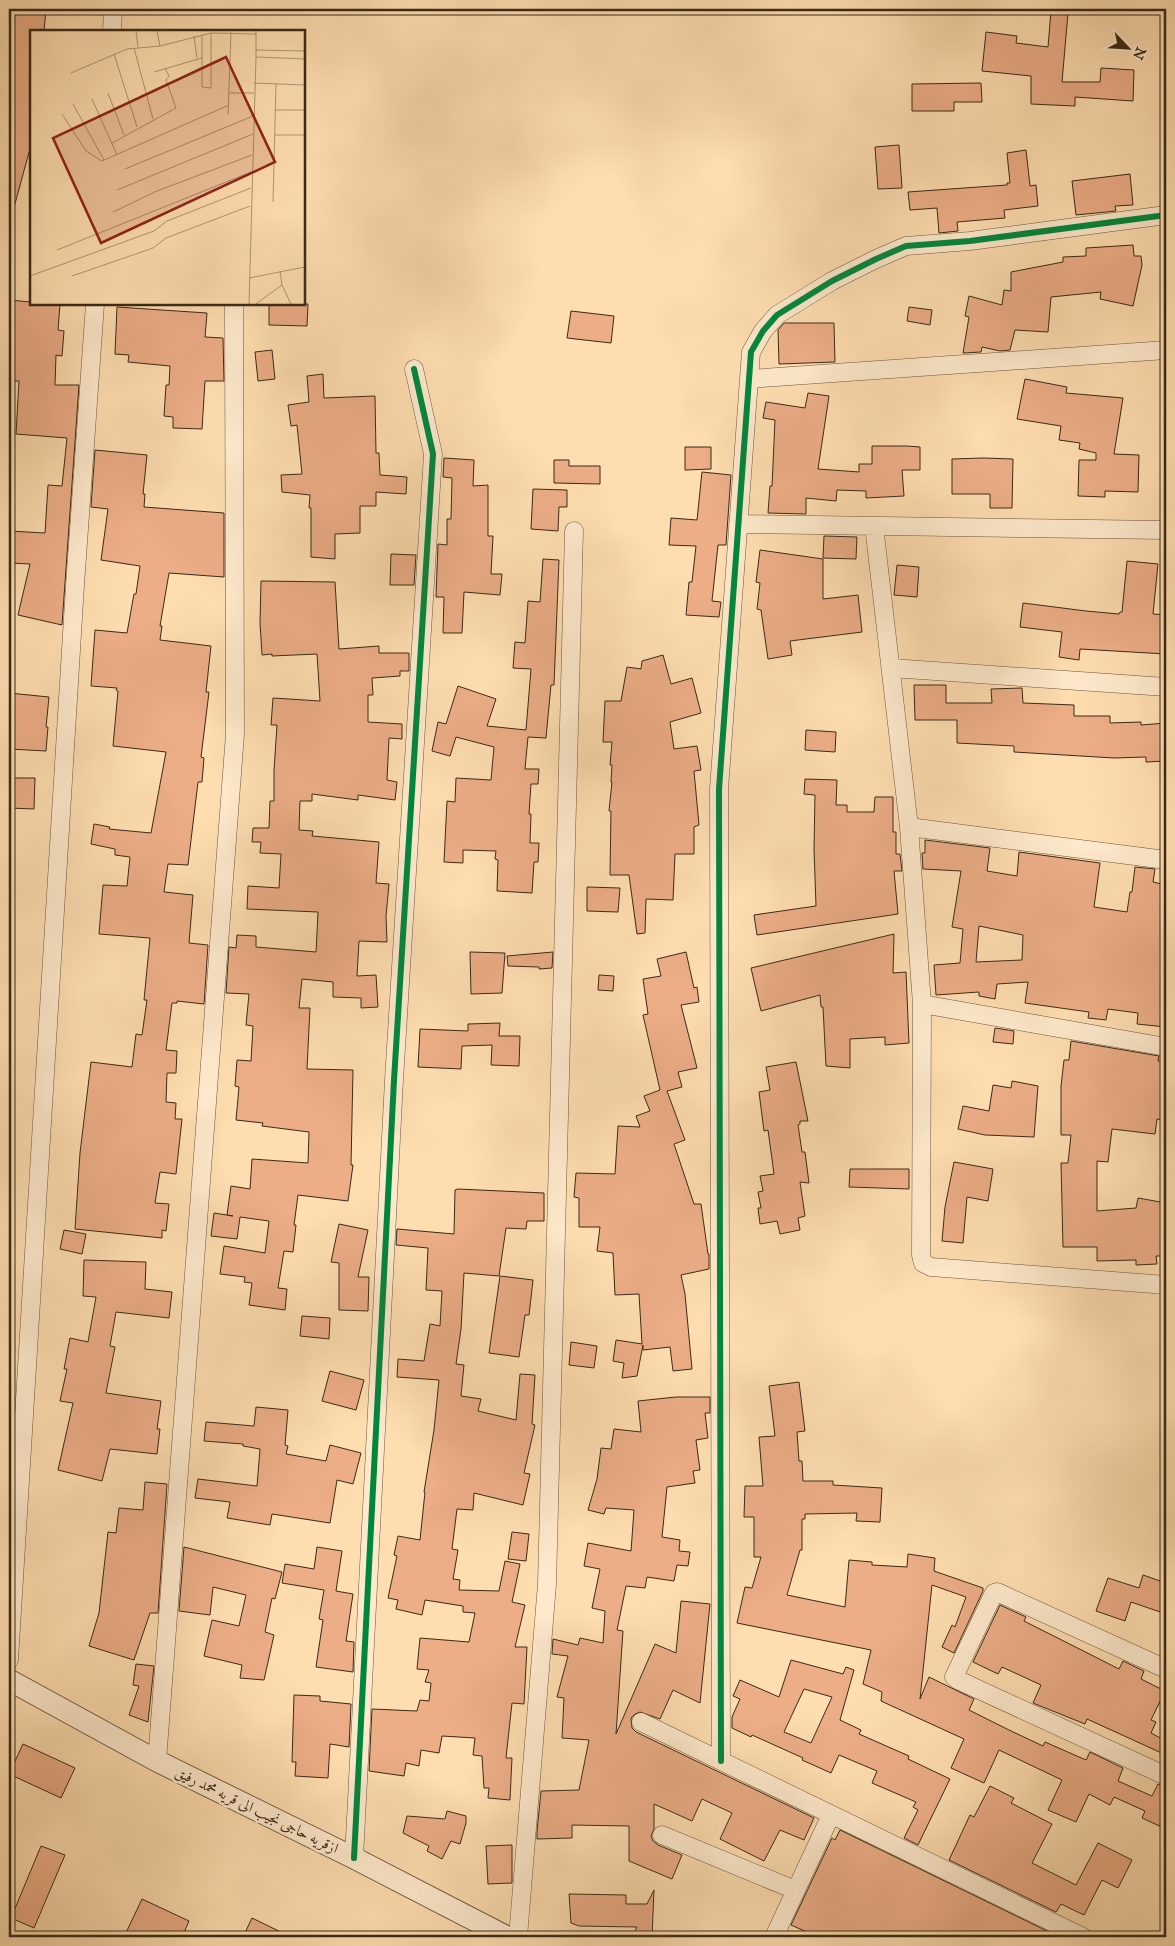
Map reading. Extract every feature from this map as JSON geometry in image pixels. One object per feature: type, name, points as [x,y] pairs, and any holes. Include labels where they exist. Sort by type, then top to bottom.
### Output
[{"type":"street","points":[[112,30],[113,9]]},
{"type":"street","points":[[721,1761],[719,789],[751,352],[763,331],[777,315],[832,281],[906,246],[970,240],[1166,214]]},
{"type":"street","points":[[9,1660],[75,585],[95,305]]},
{"type":"street","points":[[157,1760],[235,734],[234,305]]},
{"type":"street","points":[[749,379],[1166,350]]},
{"type":"street","points":[[354,1858],[394,1080],[433,454],[414,369]]},
{"type":"street","points":[[738,524],[1166,530]]},
{"type":"street","points":[[874,526],[909,827],[922,1004],[921,1255],[923,1264],[931,1267],[1166,1285]]},
{"type":"street","points":[[518,1937],[548,1584],[574,531]]},
{"type":"street","points":[[891,668],[1166,687]]},
{"type":"street","points":[[909,827],[1166,860]]},
{"type":"street","points":[[922,1004],[1166,1047]]},
{"type":"street","points":[[1166,1668],[997,1592],[994,1593],[954,1677],[1166,1776]]},
{"type":"street","name":"ازقریه حاجی نجیب الی قریه محمد رفیق","points":[[9,1680],[157,1760],[507,1937]]},
{"type":"street","points":[[641,1722],[1083,1937]]},
{"type":"street","points":[[774,1937],[831,1815]]},
{"type":"street","points":[[662,1835],[795,1890]]},
{"type":"building","points":[[9,9],[46,9],[44,30],[30,30],[30,149],[13,211],[9,210]]},
{"type":"building","points":[[1051,11],[1068,13],[1062,82],[1100,82],[1101,68],[1134,70],[1133,101],[1075,97],[1075,106],[1031,104],[1031,76],[982,71],[986,32],[1017,36],[1016,43],[1048,47]]},
{"type":"building","points":[[981,83],[982,102],[954,102],[954,111],[912,111],[912,84]]},
{"type":"building","points":[[899,145],[902,188],[878,189],[875,147]]},
{"type":"building","points":[[1026,150],[1030,186],[1036,185],[1038,206],[1004,210],[1005,218],[957,222],[958,231],[939,233],[937,208],[910,210],[908,192],[1007,185],[1007,183],[1010,183],[1007,153]]},
{"type":"building","points":[[1130,174],[1133,205],[1115,206],[1116,211],[1076,215],[1072,181]]},
{"type":"building","points":[[1133,245],[1134,256],[1141,256],[1142,265],[1133,306],[1100,299],[1101,292],[1051,297],[1048,332],[1015,330],[1010,350],[1000,351],[982,347],[981,352],[963,353],[969,317],[965,316],[969,296],[1002,305],[1004,290],[1011,291],[1011,272],[1063,262],[1063,257],[1086,256],[1086,248]]},
{"type":"building","points":[[9,300],[30,302],[30,305],[60,305],[58,330],[64,331],[62,356],[56,355],[55,385],[79,385],[62,625],[18,615],[30,564],[9,563],[9,531],[45,533],[48,485],[62,486],[67,438],[16,434],[19,381],[14,381],[14,372],[9,372]]},
{"type":"building","points":[[308,304],[307,326],[269,325],[269,305]]},
{"type":"building","points":[[117,307],[207,313],[205,337],[223,338],[224,381],[205,381],[202,429],[173,428],[173,417],[164,416],[166,385],[169,385],[170,366],[128,362],[129,355],[115,354]]},
{"type":"building","points":[[909,307],[932,310],[930,325],[907,321]]},
{"type":"building","points":[[571,311],[614,316],[611,343],[567,338]]},
{"type":"building","points":[[784,323],[834,323],[835,362],[779,364],[778,330]]},
{"type":"building","points":[[272,350],[275,379],[258,381],[255,352]]},
{"type":"building","points":[[323,374],[324,398],[375,396],[376,453],[379,453],[380,475],[407,477],[406,494],[376,492],[376,506],[360,506],[360,533],[335,534],[335,559],[311,557],[310,495],[282,492],[281,475],[302,474],[297,425],[291,426],[288,405],[309,402],[307,376]]},
{"type":"building","points":[[1025,379],[1067,387],[1066,393],[1123,398],[1114,454],[1139,455],[1138,492],[1105,491],[1105,497],[1078,496],[1079,460],[1096,460],[1096,453],[1079,449],[1080,443],[1059,440],[1061,426],[1017,419]]},
{"type":"building","points":[[808,393],[829,396],[818,469],[859,472],[859,464],[872,464],[872,446],[920,447],[920,470],[902,470],[904,496],[866,498],[866,491],[837,490],[836,501],[806,498],[806,514],[768,513],[770,486],[772,486],[775,420],[763,418],[766,402],[805,408]]},
{"type":"building","points":[[685,447],[711,447],[711,469],[685,470]]},
{"type":"building","points":[[95,450],[147,455],[143,494],[145,494],[144,507],[224,513],[224,577],[169,573],[160,626],[162,626],[160,640],[211,646],[206,692],[209,692],[201,757],[204,758],[202,782],[198,782],[188,865],[168,864],[164,892],[193,895],[189,943],[208,945],[204,1004],[177,1001],[177,1003],[172,1003],[166,1050],[177,1051],[176,1073],[167,1073],[166,1102],[176,1103],[175,1119],[182,1119],[176,1174],[160,1172],[155,1203],[169,1204],[166,1231],[162,1230],[162,1238],[75,1229],[80,1153],[91,1062],[132,1067],[136,1034],[142,1035],[147,1000],[144,1000],[150,938],[99,934],[103,885],[127,886],[130,857],[115,855],[115,849],[91,844],[94,824],[110,827],[109,829],[151,833],[166,752],[113,746],[117,688],[91,686],[95,630],[127,633],[140,566],[101,560],[108,509],[91,507]]},
{"type":"building","points":[[444,458],[474,460],[473,486],[488,485],[488,536],[493,536],[491,574],[502,574],[500,595],[464,592],[462,633],[443,633],[444,597],[436,597],[438,544],[447,545],[447,519],[451,519],[452,478],[443,477]]},
{"type":"building","points":[[952,459],[1013,459],[1012,508],[990,508],[990,494],[952,494]]},
{"type":"building","points":[[554,460],[569,460],[569,466],[600,466],[600,484],[554,483]]},
{"type":"building","points":[[702,472],[731,475],[726,545],[718,545],[712,601],[721,602],[719,617],[686,615],[689,582],[692,582],[696,546],[669,545],[671,518],[697,520]]},
{"type":"building","points":[[533,489],[567,490],[567,507],[559,507],[558,531],[531,529]]},
{"type":"building","points":[[824,536],[857,537],[856,559],[823,558]]},
{"type":"building","points":[[760,550],[823,559],[823,599],[858,595],[862,632],[790,641],[792,655],[768,659],[761,610],[757,609],[760,583],[756,582]]},
{"type":"building","points":[[391,554],[416,555],[414,585],[390,585]]},
{"type":"building","points":[[543,559],[559,560],[554,685],[551,685],[546,738],[528,737],[525,769],[539,769],[538,784],[531,784],[529,814],[531,814],[530,843],[539,843],[538,862],[534,862],[532,893],[497,891],[498,860],[495,859],[496,851],[463,850],[463,863],[444,862],[447,801],[455,802],[456,778],[491,780],[494,747],[456,737],[450,756],[432,751],[438,722],[446,724],[458,686],[496,699],[487,726],[526,730],[531,669],[513,668],[515,642],[525,643],[528,601],[540,602]]},
{"type":"building","points":[[1127,561],[1158,564],[1153,614],[1166,615],[1166,654],[1080,649],[1079,660],[1059,657],[1062,632],[1020,627],[1023,603],[1119,614],[1122,612]]},
{"type":"building","points":[[897,565],[919,567],[917,597],[894,595]]},
{"type":"building","points":[[261,581],[335,582],[339,649],[379,646],[379,653],[409,653],[409,671],[400,671],[400,676],[372,678],[373,695],[368,695],[368,722],[402,724],[402,739],[389,738],[387,780],[397,782],[395,800],[358,795],[358,800],[312,794],[312,801],[300,801],[299,830],[313,831],[312,836],[379,842],[376,883],[389,884],[386,916],[387,942],[359,941],[357,976],[376,975],[378,1007],[361,1008],[361,998],[333,997],[333,982],[302,979],[299,1008],[310,1008],[307,1069],[353,1070],[351,1165],[353,1165],[348,1201],[298,1195],[293,1252],[284,1251],[278,1288],[287,1289],[285,1310],[249,1305],[252,1283],[244,1282],[245,1277],[220,1274],[224,1246],[265,1253],[269,1221],[240,1217],[237,1239],[211,1236],[214,1213],[233,1216],[227,1215],[231,1186],[250,1189],[252,1159],[308,1163],[309,1132],[262,1126],[263,1123],[236,1120],[239,1087],[235,1086],[237,1060],[251,1061],[253,1026],[246,1025],[249,994],[226,993],[229,947],[236,948],[237,935],[256,936],[256,947],[316,952],[318,912],[247,909],[248,886],[279,888],[281,854],[260,853],[261,842],[252,842],[253,828],[269,828],[270,801],[274,801],[277,725],[271,725],[273,698],[320,701],[317,654],[262,655],[260,623]]},
{"type":"building","points":[[663,655],[671,684],[692,678],[701,713],[670,722],[674,749],[697,746],[701,770],[694,771],[699,825],[694,827],[694,854],[675,854],[673,900],[646,899],[645,933],[637,934],[629,875],[610,875],[611,811],[609,811],[612,782],[612,765],[610,765],[612,742],[603,742],[605,701],[621,701],[627,667],[641,669],[642,661]]},
{"type":"building","points":[[914,685],[946,685],[946,703],[992,703],[991,689],[1022,688],[1023,703],[1074,705],[1074,716],[1110,716],[1110,723],[1141,722],[1141,725],[1166,723],[1166,761],[1146,762],[1146,757],[1114,758],[1014,752],[1014,746],[957,743],[957,720],[915,720]]},
{"type":"building","points":[[9,693],[49,697],[46,751],[9,749],[12,717],[9,717]]},
{"type":"building","points":[[806,730],[836,732],[835,752],[805,750]]},
{"type":"building","points":[[9,778],[35,778],[34,809],[9,808]]},
{"type":"building","points":[[805,779],[837,780],[836,805],[847,805],[847,812],[874,812],[875,797],[893,797],[893,832],[896,832],[896,854],[900,854],[902,871],[894,871],[898,914],[757,935],[754,915],[816,906],[815,795],[804,794]]},
{"type":"building","points":[[925,840],[990,848],[987,871],[1017,876],[1019,852],[1100,863],[1094,907],[1127,912],[1135,867],[1155,869],[1153,882],[1166,885],[1166,1027],[1137,1024],[1138,1013],[1108,1009],[1106,1020],[1088,1018],[1089,1012],[1025,1003],[1028,982],[997,984],[995,999],[979,996],[979,992],[936,995],[934,965],[960,963],[963,929],[952,927],[961,871],[923,869],[922,853],[925,853]],"holes":[[[979,926],[1023,935],[1022,960],[976,962]]]},
{"type":"building","points":[[587,887],[620,888],[618,912],[587,911]]},
{"type":"building","points":[[894,934],[893,973],[906,972],[909,1043],[885,1045],[885,1037],[850,1039],[850,1068],[826,1066],[823,1007],[821,1007],[820,995],[761,1011],[751,968]]},
{"type":"building","points":[[470,952],[505,953],[502,993],[471,994]]},
{"type":"building","points":[[553,952],[552,968],[539,969],[539,967],[508,966],[507,956]]},
{"type":"building","points":[[686,952],[694,988],[697,987],[699,1002],[681,1005],[697,1068],[678,1072],[682,1087],[667,1091],[685,1140],[674,1144],[694,1204],[701,1204],[709,1254],[709,1269],[681,1275],[685,1294],[692,1369],[673,1371],[670,1347],[643,1350],[643,1345],[637,1376],[622,1378],[624,1363],[613,1361],[616,1340],[642,1344],[639,1294],[615,1295],[613,1253],[597,1251],[600,1227],[579,1227],[579,1198],[574,1197],[576,1173],[615,1174],[618,1126],[640,1127],[636,1116],[650,1111],[644,1096],[660,1090],[643,1015],[648,1014],[643,979],[661,976],[657,959]]},
{"type":"building","points":[[599,975],[614,976],[613,991],[598,990]]},
{"type":"building","points":[[500,1023],[499,1036],[520,1036],[519,1066],[491,1065],[492,1045],[462,1046],[461,1069],[418,1067],[420,1029],[468,1031],[468,1024]]},
{"type":"building","points":[[995,1028],[1014,1031],[1013,1044],[993,1042]]},
{"type":"building","points":[[1071,1041],[1159,1056],[1158,1061],[1166,1062],[1166,1093],[1163,1120],[1157,1119],[1155,1134],[1112,1129],[1108,1162],[1097,1161],[1097,1211],[1136,1208],[1138,1198],[1166,1203],[1166,1256],[1156,1256],[1157,1264],[1136,1265],[1136,1260],[1097,1261],[1097,1247],[1063,1247],[1061,1163],[1068,1163],[1071,1135],[1061,1135],[1061,1086],[1064,1060],[1069,1060]]},
{"type":"building","points":[[796,1062],[808,1121],[800,1121],[798,1125],[802,1152],[805,1152],[809,1183],[800,1182],[805,1216],[798,1218],[800,1230],[780,1234],[777,1221],[760,1224],[758,1208],[761,1208],[758,1192],[763,1191],[760,1176],[774,1174],[768,1130],[764,1131],[759,1092],[770,1090],[766,1067]]},
{"type":"building","points":[[1012,1081],[1038,1086],[1034,1137],[985,1135],[958,1129],[963,1106],[989,1111],[993,1085],[1011,1088]]},
{"type":"building","points":[[954,1162],[993,1169],[988,1201],[967,1197],[963,1243],[942,1241],[945,1207]]},
{"type":"building","points":[[850,1169],[909,1169],[909,1189],[849,1187]]},
{"type":"building","points":[[455,1190],[544,1193],[544,1221],[527,1221],[526,1229],[506,1228],[499,1276],[464,1273],[461,1329],[456,1364],[464,1365],[461,1396],[481,1399],[478,1411],[516,1420],[520,1374],[535,1375],[532,1424],[535,1425],[524,1473],[530,1474],[523,1505],[474,1493],[473,1510],[457,1509],[452,1549],[458,1550],[453,1579],[460,1580],[459,1590],[499,1591],[505,1561],[520,1564],[512,1602],[525,1605],[515,1647],[527,1647],[524,1704],[512,1703],[506,1758],[512,1758],[510,1800],[488,1798],[489,1788],[484,1788],[482,1756],[473,1755],[475,1738],[442,1736],[439,1753],[421,1750],[419,1766],[406,1763],[404,1776],[369,1771],[372,1709],[417,1711],[420,1700],[429,1701],[431,1683],[425,1682],[429,1670],[417,1669],[420,1638],[469,1642],[475,1613],[463,1612],[463,1606],[425,1600],[422,1615],[396,1609],[398,1600],[388,1598],[397,1556],[394,1555],[398,1536],[420,1540],[424,1492],[434,1430],[439,1380],[397,1377],[398,1359],[424,1361],[430,1324],[440,1326],[442,1291],[426,1290],[428,1248],[396,1245],[397,1229],[454,1234]]},
{"type":"building","points":[[339,1224],[368,1230],[358,1277],[369,1277],[368,1311],[339,1310],[339,1263],[331,1262]]},
{"type":"building","points":[[64,1230],[86,1234],[82,1254],[60,1249]]},
{"type":"building","points":[[84,1260],[146,1262],[145,1289],[172,1292],[169,1318],[116,1312],[110,1346],[115,1347],[106,1393],[161,1401],[157,1429],[160,1429],[157,1454],[110,1449],[102,1481],[58,1470],[73,1403],[60,1401],[67,1369],[64,1369],[70,1338],[88,1342],[96,1297],[83,1296]]},
{"type":"building","points":[[500,1276],[533,1280],[529,1315],[525,1315],[519,1357],[489,1353]]},
{"type":"building","points":[[302,1316],[330,1318],[329,1339],[300,1336]]},
{"type":"building","points":[[571,1342],[597,1346],[594,1368],[569,1365]]},
{"type":"building","points":[[330,1371],[364,1380],[356,1410],[322,1401]]},
{"type":"building","points":[[799,1382],[805,1431],[797,1432],[799,1461],[802,1461],[803,1481],[833,1481],[833,1485],[882,1488],[880,1522],[856,1521],[857,1513],[805,1514],[805,1519],[802,1519],[802,1550],[800,1550],[787,1595],[845,1607],[849,1560],[872,1562],[872,1565],[907,1567],[908,1554],[935,1558],[934,1571],[983,1588],[983,1591],[954,1653],[942,1647],[952,1625],[955,1627],[966,1597],[932,1585],[920,1699],[929,1677],[974,1699],[969,1710],[1043,1746],[1045,1742],[1086,1760],[1090,1752],[1123,1768],[1118,1781],[1152,1796],[1158,1784],[1166,1787],[1166,1829],[1142,1818],[1145,1811],[1114,1797],[1110,1805],[1089,1794],[1076,1822],[1048,1810],[1062,1780],[999,1750],[984,1783],[951,1768],[964,1739],[881,1701],[882,1692],[863,1684],[871,1650],[737,1623],[745,1587],[752,1588],[761,1557],[754,1557],[754,1517],[744,1517],[745,1486],[763,1486],[759,1437],[775,1436],[769,1386]]},
{"type":"building","points":[[676,1397],[710,1397],[710,1413],[705,1413],[708,1438],[696,1440],[700,1470],[693,1471],[695,1483],[667,1487],[662,1537],[680,1540],[679,1551],[690,1552],[688,1566],[677,1565],[674,1581],[647,1577],[645,1588],[626,1586],[617,1630],[623,1631],[616,1734],[655,1644],[676,1653],[681,1601],[710,1604],[700,1703],[673,1690],[660,1719],[640,1712],[631,1718],[632,1728],[636,1732],[814,1818],[804,1840],[780,1830],[764,1861],[720,1839],[732,1813],[702,1799],[692,1821],[654,1804],[654,1829],[651,1836],[653,1841],[682,1855],[672,1879],[629,1861],[629,1826],[572,1825],[572,1838],[537,1839],[537,1832],[541,1791],[579,1790],[589,1740],[562,1738],[564,1698],[557,1697],[568,1656],[552,1654],[553,1639],[578,1645],[580,1638],[603,1643],[605,1611],[592,1608],[600,1569],[584,1566],[588,1543],[631,1551],[634,1510],[606,1508],[604,1514],[588,1510],[597,1479],[601,1448],[611,1449],[614,1429],[641,1432],[638,1401]]},
{"type":"building","points":[[256,1407],[288,1410],[285,1445],[288,1446],[286,1454],[326,1461],[330,1445],[361,1453],[353,1484],[337,1480],[330,1523],[272,1514],[270,1525],[227,1518],[230,1502],[195,1498],[198,1479],[257,1486],[260,1449],[243,1446],[243,1444],[204,1441],[206,1422],[254,1426]]},
{"type":"building","points":[[145,1482],[167,1484],[158,1613],[150,1613],[134,1660],[89,1646],[99,1613],[108,1532],[116,1533],[119,1508],[143,1510]]},
{"type":"building","points":[[512,1532],[529,1534],[526,1561],[508,1559]]},
{"type":"building","points":[[184,1547],[282,1572],[275,1599],[272,1598],[265,1632],[274,1635],[264,1680],[240,1678],[242,1665],[204,1656],[212,1620],[239,1626],[246,1595],[213,1587],[210,1615],[179,1611]]},
{"type":"building","points":[[317,1547],[342,1551],[336,1591],[353,1594],[346,1641],[354,1642],[353,1672],[316,1667],[323,1620],[319,1619],[324,1590],[282,1583],[285,1564],[314,1569]]},
{"type":"building","points":[[1143,1575],[1166,1583],[1166,1614],[1131,1602],[1125,1621],[1096,1611],[1108,1578],[1139,1588]]},
{"type":"building","points":[[1000,1605],[1026,1617],[1024,1621],[1119,1669],[1123,1661],[1144,1671],[1141,1679],[1165,1691],[1151,1720],[1156,1722],[1151,1733],[1166,1741],[1166,1755],[1087,1719],[1085,1724],[1033,1703],[1041,1685],[1002,1667],[998,1674],[973,1662]]},
{"type":"building","points":[[791,1660],[843,1674],[846,1667],[854,1670],[840,1720],[861,1730],[859,1734],[909,1756],[908,1759],[950,1779],[918,1845],[904,1838],[918,1810],[913,1807],[916,1802],[872,1783],[877,1771],[839,1755],[831,1773],[802,1760],[803,1758],[732,1728],[732,1717],[740,1699],[733,1696],[740,1680],[779,1697]],"holes":[[[804,1689],[832,1697],[811,1743],[784,1732]]]},
{"type":"building","points":[[136,1664],[154,1666],[148,1722],[129,1715],[139,1686],[133,1685]]},
{"type":"building","points":[[294,1695],[320,1696],[320,1701],[351,1704],[349,1747],[330,1744],[328,1778],[295,1776],[296,1762],[292,1762]]},
{"type":"building","points":[[23,1744],[75,1768],[61,1798],[9,1774]]},
{"type":"building","points":[[990,1786],[1014,1798],[1011,1803],[1052,1824],[1032,1863],[1076,1885],[1098,1843],[1132,1860],[1118,1888],[1102,1880],[1084,1915],[1061,1904],[1056,1912],[949,1860],[970,1815],[974,1817]]},
{"type":"building","points":[[447,1811],[466,1816],[466,1823],[460,1844],[451,1841],[442,1859],[427,1851],[429,1846],[403,1833],[407,1816],[445,1819]]},
{"type":"building","points":[[840,1830],[1047,1931],[1043,1937],[818,1937],[791,1925],[832,1838],[835,1840]]},
{"type":"building","points":[[512,1845],[512,1883],[488,1884],[486,1846]]},
{"type":"building","points":[[41,1846],[65,1855],[34,1928],[11,1918]]},
{"type":"building","points":[[654,1890],[652,1937],[632,1937],[637,1927],[579,1926],[571,1923],[569,1894],[626,1895],[626,1904],[647,1904]]},
{"type":"building","points":[[142,1899],[189,1921],[182,1937],[124,1937]]},
{"type":"building","points":[[252,1918],[291,1937],[243,1937]]},
{"type":"cycle path","points":[[721,1761],[719,789],[751,352],[763,331],[777,315],[832,281],[906,246],[970,241],[1166,215]]},
{"type":"cycle path","points":[[354,1858],[394,1080],[433,454],[414,369]]}]
